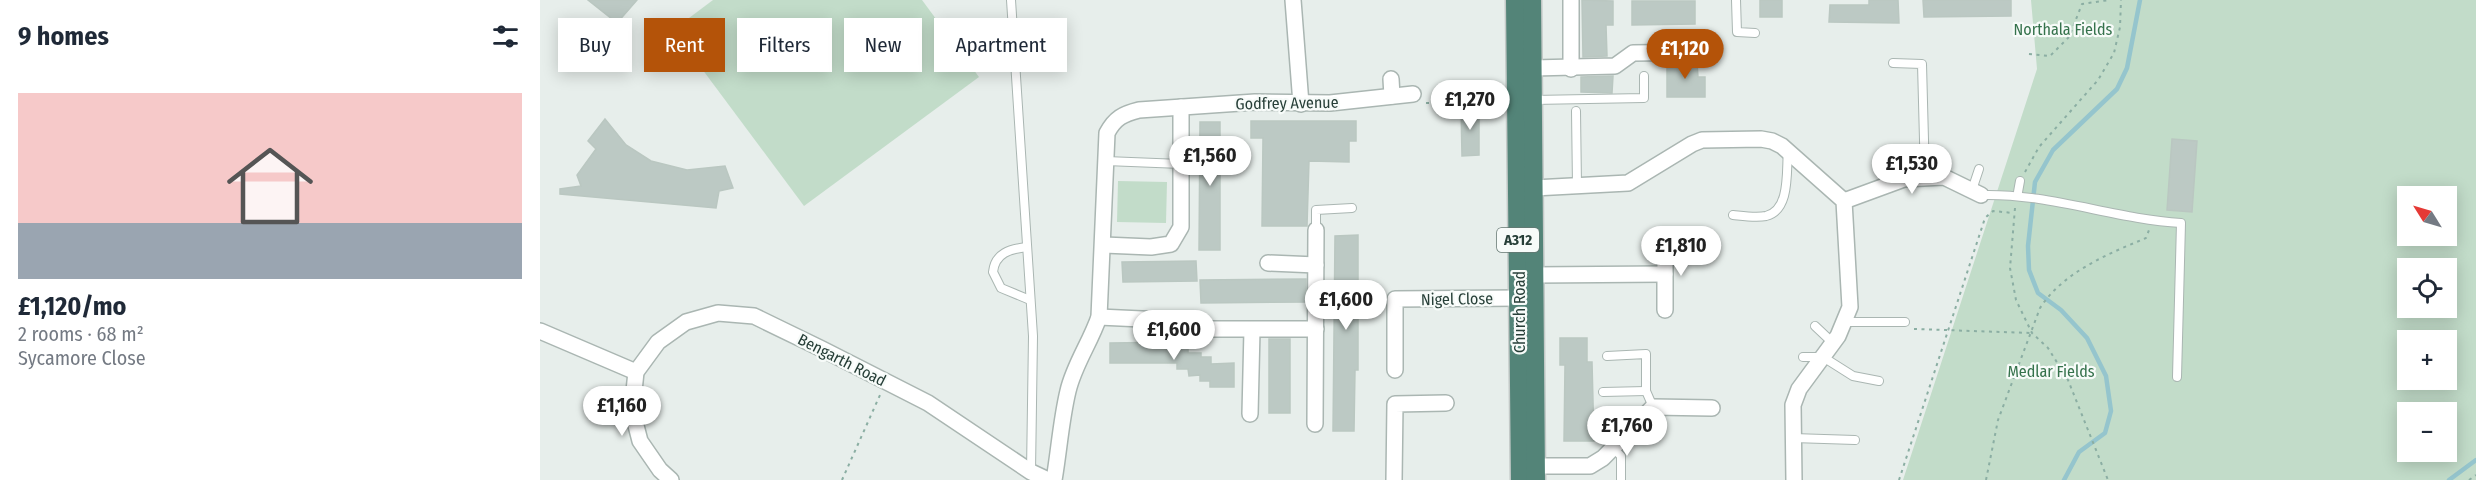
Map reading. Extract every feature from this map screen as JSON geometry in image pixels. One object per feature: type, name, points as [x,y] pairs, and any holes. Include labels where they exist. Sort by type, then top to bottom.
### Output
[{"type":"highway","name":"Church Road","points":[[1515,0],[1520,480]]},
{"type":"highway","name":"Church Road","points":[[1532,0],[1536,473]]},
{"type":"street","points":[[1293,0],[1301,104]]},
{"type":"street","points":[[1571,0],[1571,69]]},
{"type":"street","points":[[1533,68],[1571,69],[1615,66],[1633,53],[1707,52]]},
{"type":"street","points":[[1391,79],[1392,96]]},
{"type":"street","name":"Godfrey Avenue","points":[[1054,480],[1068,391],[1076,366],[1089,346],[1099,317],[1104,245],[1107,133],[1113,121],[1124,113],[1139,110],[1255,102],[1301,104],[1413,94]]},
{"type":"street","points":[[1104,245],[1151,247],[1171,244],[1181,227],[1181,107]]},
{"type":"street","points":[[1534,188],[1628,183],[1702,140],[1761,139],[1782,146],[1844,201],[1850,307],[1846,322],[1799,389],[1792,405],[1794,480]]},
{"type":"street","points":[[1844,201],[1904,179],[1944,177],[1977,192]]},
{"type":"street","points":[[1315,424],[1316,230]]},
{"type":"street","points":[[1665,244],[1665,310]]},
{"type":"street","points":[[1268,263],[1316,265]]},
{"type":"street","points":[[1534,275],[1665,274]]},
{"type":"street","name":"Nigel Close","points":[[1395,370],[1395,299],[1519,298]]},
{"type":"street","name":"Bengarth Road","points":[[636,372],[658,342],[686,322],[718,313],[753,316],[928,403],[1031,472],[1048,480]]},
{"type":"street","points":[[1099,317],[1185,321],[1211,329],[1316,329]]},
{"type":"street","points":[[1250,414],[1252,330]]},
{"type":"street","points":[[540,331],[636,372],[632,410],[640,441],[660,470],[671,480]]},
{"type":"street","points":[[1394,480],[1395,404],[1446,403]]},
{"type":"street","points":[[1536,473],[1590,466],[1613,448],[1653,407],[1712,408]]},
{"type":"lane","points":[[1011,0],[1033,336],[1031,472]]},
{"type":"lane","points":[[1736,0],[1737,32],[1755,33]]},
{"type":"lane","points":[[1893,63],[1923,64],[1925,178]]},
{"type":"lane","points":[[1533,100],[1644,98],[1644,76]]},
{"type":"lane","points":[[1576,111],[1577,186]]},
{"type":"lane","points":[[1732,215],[1764,216],[1778,208],[1784,195],[1788,151]]},
{"type":"lane","points":[[1106,161],[1181,164]]},
{"type":"lane","points":[[1979,169],[1977,192],[2021,195],[2040,200],[2076,204],[2152,221],[2181,223],[2177,376]]},
{"type":"lane","points":[[2020,181],[2021,195]]},
{"type":"lane","points":[[1316,230],[1316,210],[1352,208]]},
{"type":"lane","points":[[1027,247],[1006,252],[998,257],[993,272],[1001,288],[1030,300]]},
{"type":"lane","points":[[1846,322],[1905,322]]},
{"type":"lane","points":[[1815,326],[1833,343]]},
{"type":"lane","points":[[1606,356],[1646,354],[1646,391],[1653,407]]},
{"type":"lane","points":[[1803,357],[1822,357],[1853,376],[1879,381]]},
{"type":"lane","points":[[1603,392],[1646,391]]},
{"type":"lane","points":[[1793,438],[1855,440]]},
{"type":"lane","points":[[1613,448],[1621,456],[1621,480]]},
{"type":"path","points":[[2029,54],[2050,56],[2069,37],[2082,4],[2109,0]]},
{"type":"path","points":[[2020,181],[2039,147],[2098,80],[2114,53],[2120,27],[2121,0]]},
{"type":"path","points":[[1413,94],[1414,103],[1506,101]]},
{"type":"path","points":[[2015,204],[2010,268],[2016,300],[2031,333],[2048,348],[2067,380],[2108,480]]},
{"type":"path","points":[[1899,480],[1985,218],[1993,212],[2014,213]]},
{"type":"path","points":[[1986,480],[1998,420],[2040,308],[2050,292],[2098,259],[2146,238],[2152,221]]},
{"type":"path","points":[[1905,322],[1910,329],[2031,333]]},
{"type":"path","points":[[842,480],[886,382]]},
{"type":"path","points":[[2469,480],[2476,475]]},
{"type":"green space","points":[[713,0],[922,0],[935,18],[934,72],[975,72],[979,77],[804,206],[704,72],[725,72],[725,18],[689,18]]},
{"type":"green space","points":[[2031,0],[2476,0],[2476,480],[1903,480],[2037,69]]},
{"type":"green space","points":[[1118,181],[1167,182],[1166,223],[1117,222]]},
{"type":"building","points":[[588,0],[637,0],[621,18],[611,18]]},
{"type":"building","points":[[1582,0],[1613,1],[1613,25],[1606,25],[1607,56],[1583,57]]},
{"type":"building","points":[[1760,0],[1782,0],[1782,17],[1760,17]]},
{"type":"building","points":[[1869,0],[1898,0],[1899,23],[1829,22],[1830,5],[1869,5]]},
{"type":"building","points":[[1923,0],[2011,0],[2011,16],[1924,17]]},
{"type":"building","points":[[1632,1],[1695,1],[1695,24],[1632,25]]},
{"type":"building","points":[[1667,62],[1697,62],[1698,77],[1705,77],[1705,97],[1667,97]]},
{"type":"building","points":[[1613,76],[1612,93],[1581,92],[1581,77]]},
{"type":"building","points":[[1479,107],[1479,155],[1462,156],[1461,108]]},
{"type":"building","points":[[605,119],[626,145],[651,161],[687,170],[725,166],[733,188],[719,191],[716,208],[560,194],[560,189],[581,186],[577,175],[596,149],[588,141]]},
{"type":"building","points":[[1251,121],[1356,121],[1356,141],[1349,141],[1349,162],[1309,161],[1307,226],[1262,226],[1263,138],[1251,138]]},
{"type":"building","points":[[1200,122],[1220,122],[1220,250],[1199,250]]},
{"type":"building","points":[[2172,139],[2197,141],[2192,212],[2167,210]]},
{"type":"building","points":[[1358,235],[1358,370],[1355,370],[1354,431],[1333,431],[1335,236]]},
{"type":"building","points":[[1196,261],[1197,281],[1123,282],[1122,262]]},
{"type":"building","points":[[1306,279],[1306,302],[1201,303],[1200,280]]},
{"type":"building","points":[[1560,338],[1587,338],[1587,362],[1592,362],[1594,441],[1564,441],[1565,365],[1560,365]]},
{"type":"building","points":[[1269,339],[1290,339],[1290,413],[1269,413]]},
{"type":"building","points":[[1178,342],[1178,348],[1188,348],[1188,353],[1201,353],[1201,357],[1211,357],[1211,364],[1234,363],[1234,387],[1210,387],[1210,381],[1200,381],[1200,375],[1189,376],[1188,369],[1177,369],[1177,363],[1110,363],[1110,343]]},
{"type":"waterway","points":[[2064,480],[2079,452],[2105,433],[2111,411],[2106,376],[2087,338],[2061,310],[2038,293],[2029,270],[2028,246],[2035,182],[2053,150],[2117,89],[2127,68],[2140,0]]},
{"type":"waterway","points":[[2449,480],[2476,460]]},
{"type":"park label","name":"Northala Fields","points":[[2063,29]]},
{"type":"park label","name":"Medlar Fields","points":[[2051,371]]}]
